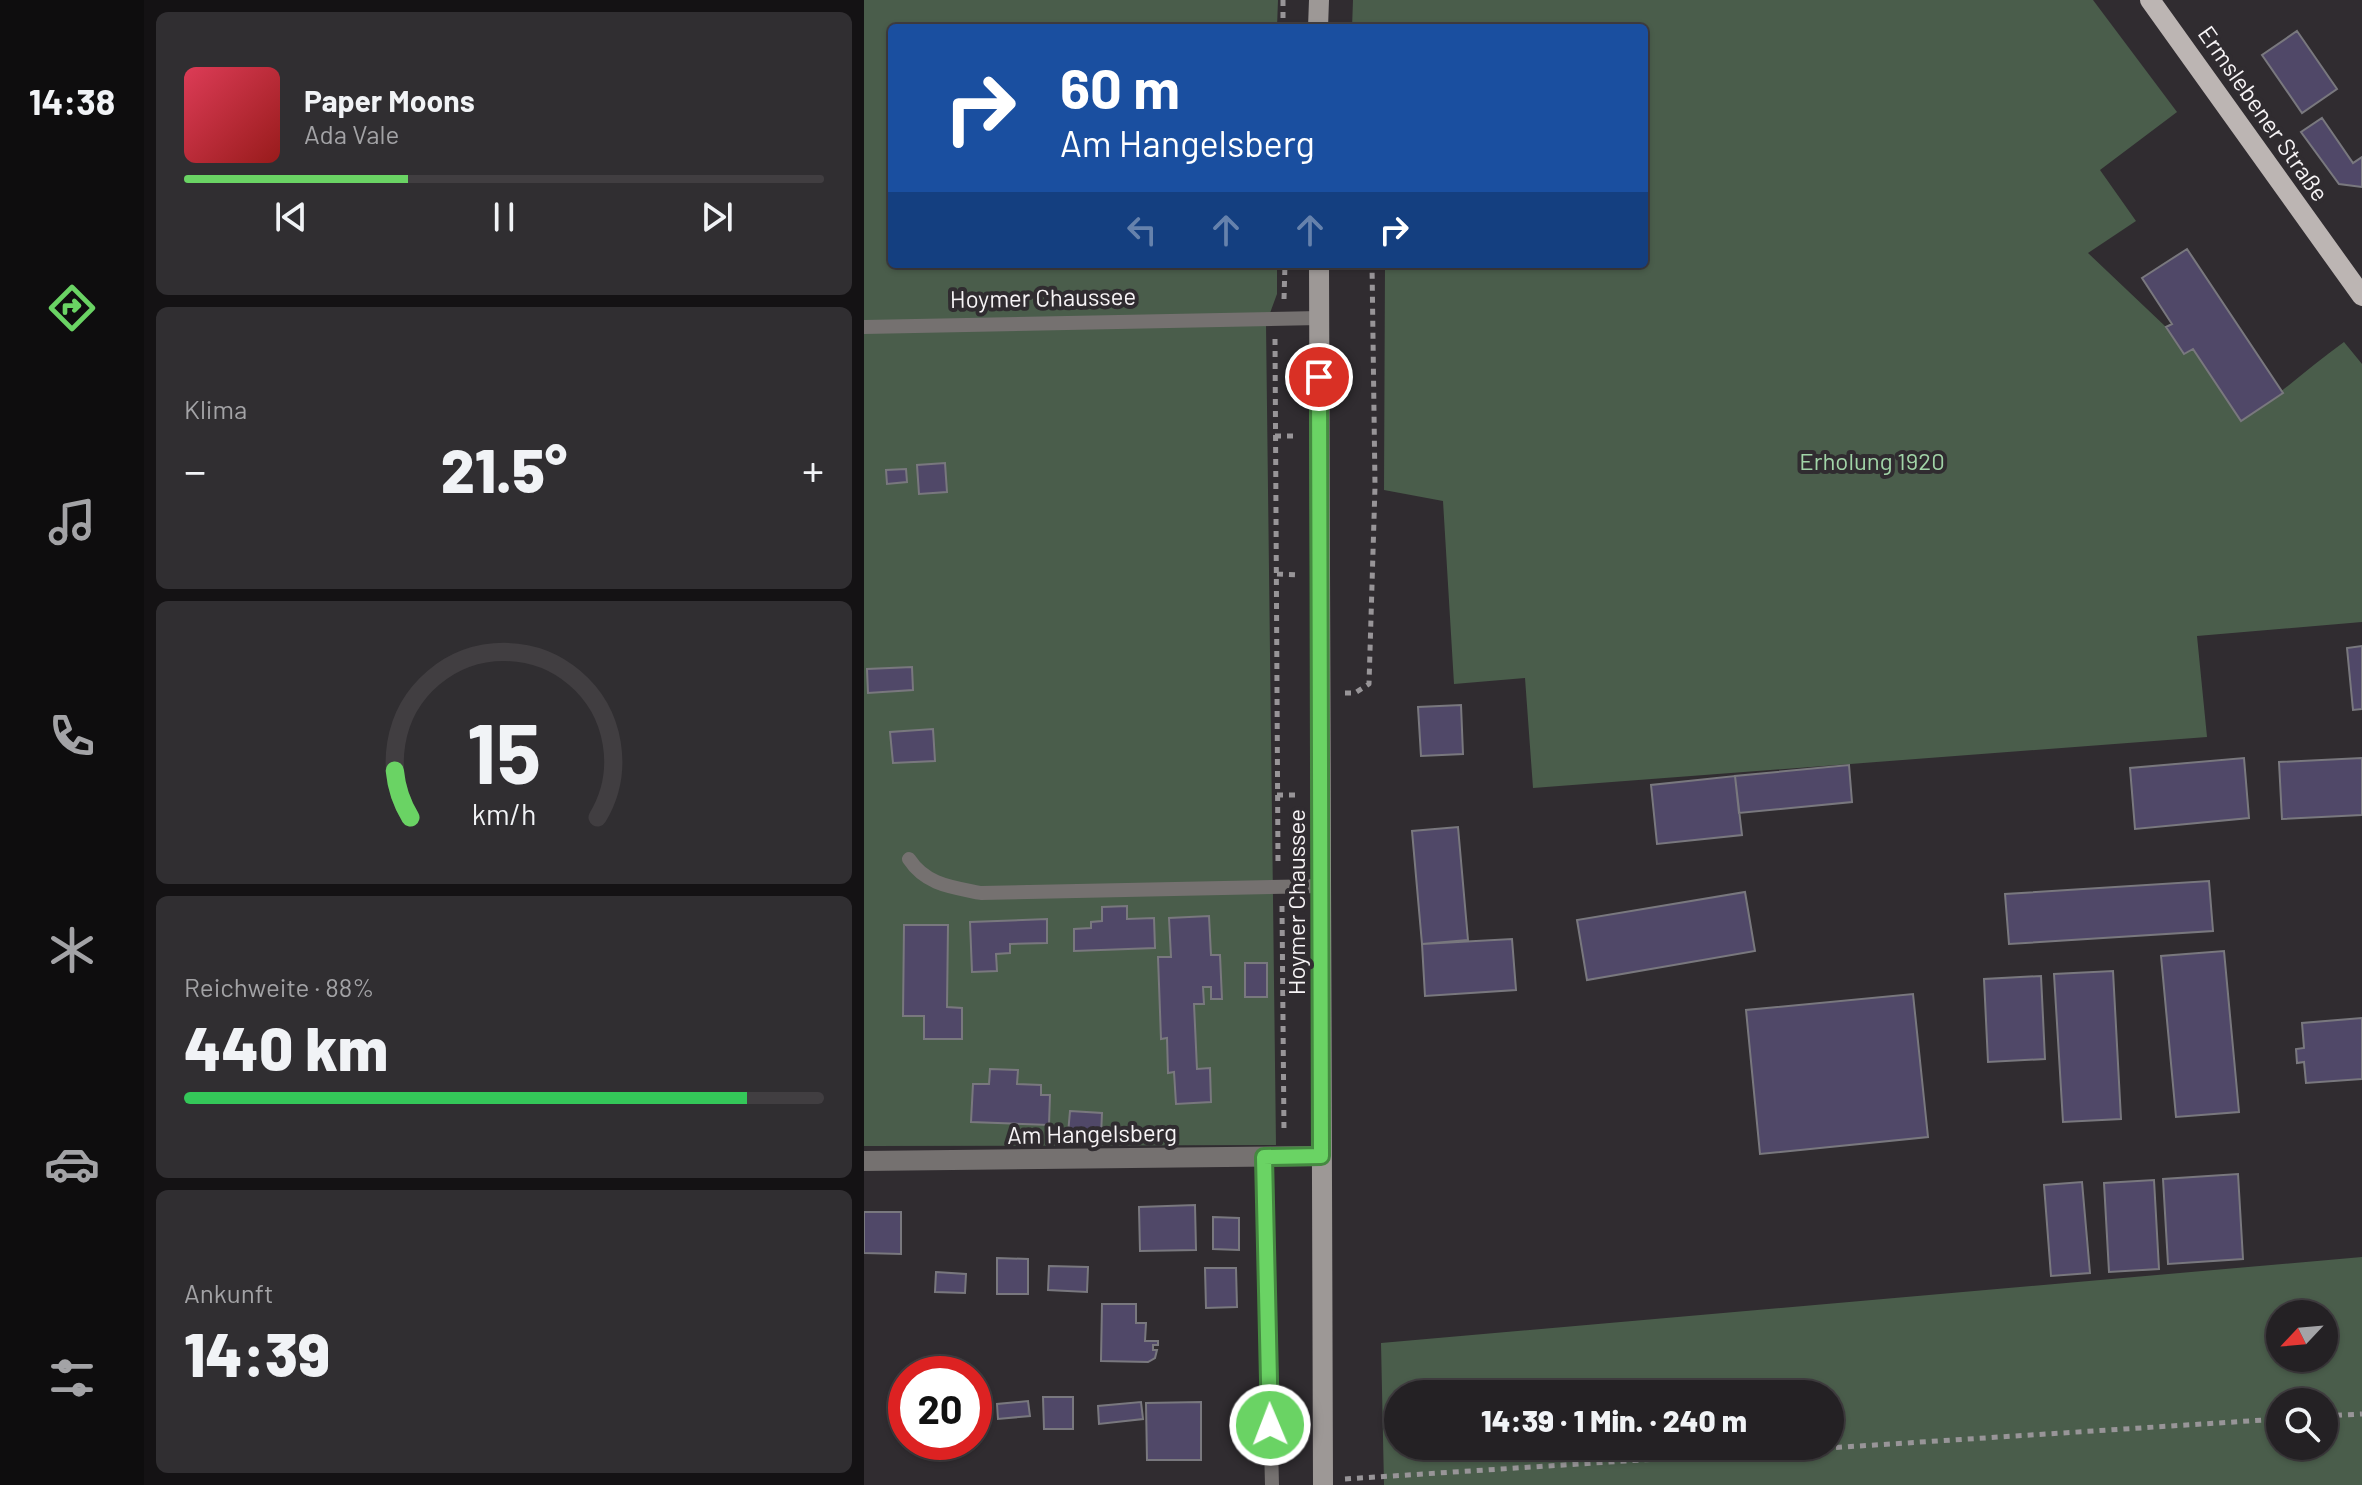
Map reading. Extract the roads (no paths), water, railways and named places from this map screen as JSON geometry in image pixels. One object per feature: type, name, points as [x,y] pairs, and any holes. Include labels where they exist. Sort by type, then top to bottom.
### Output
[{"type":"main road","points":[[1318,24],[1319,0]]},
{"type":"main road","name":"Ermslebener Straße","points":[[2150,0],[2362,296]]},
{"type":"main road","name":"Hoymer Chaussee","points":[[1319,268],[1323,1483]]},
{"type":"street","name":"Am Hangelsberg","points":[[864,1161],[1321,1156]]},
{"type":"lane","name":"Hoymer Chaussee","points":[[864,327],[1319,318]]},
{"type":"lane","points":[[909,859],[919,875],[942,885],[981,893],[1322,886]]},
{"type":"lane","points":[[1272,1485],[1274,1157]]},
{"type":"park label","name":"Erholung 1920","points":[[1872,460]]}]
